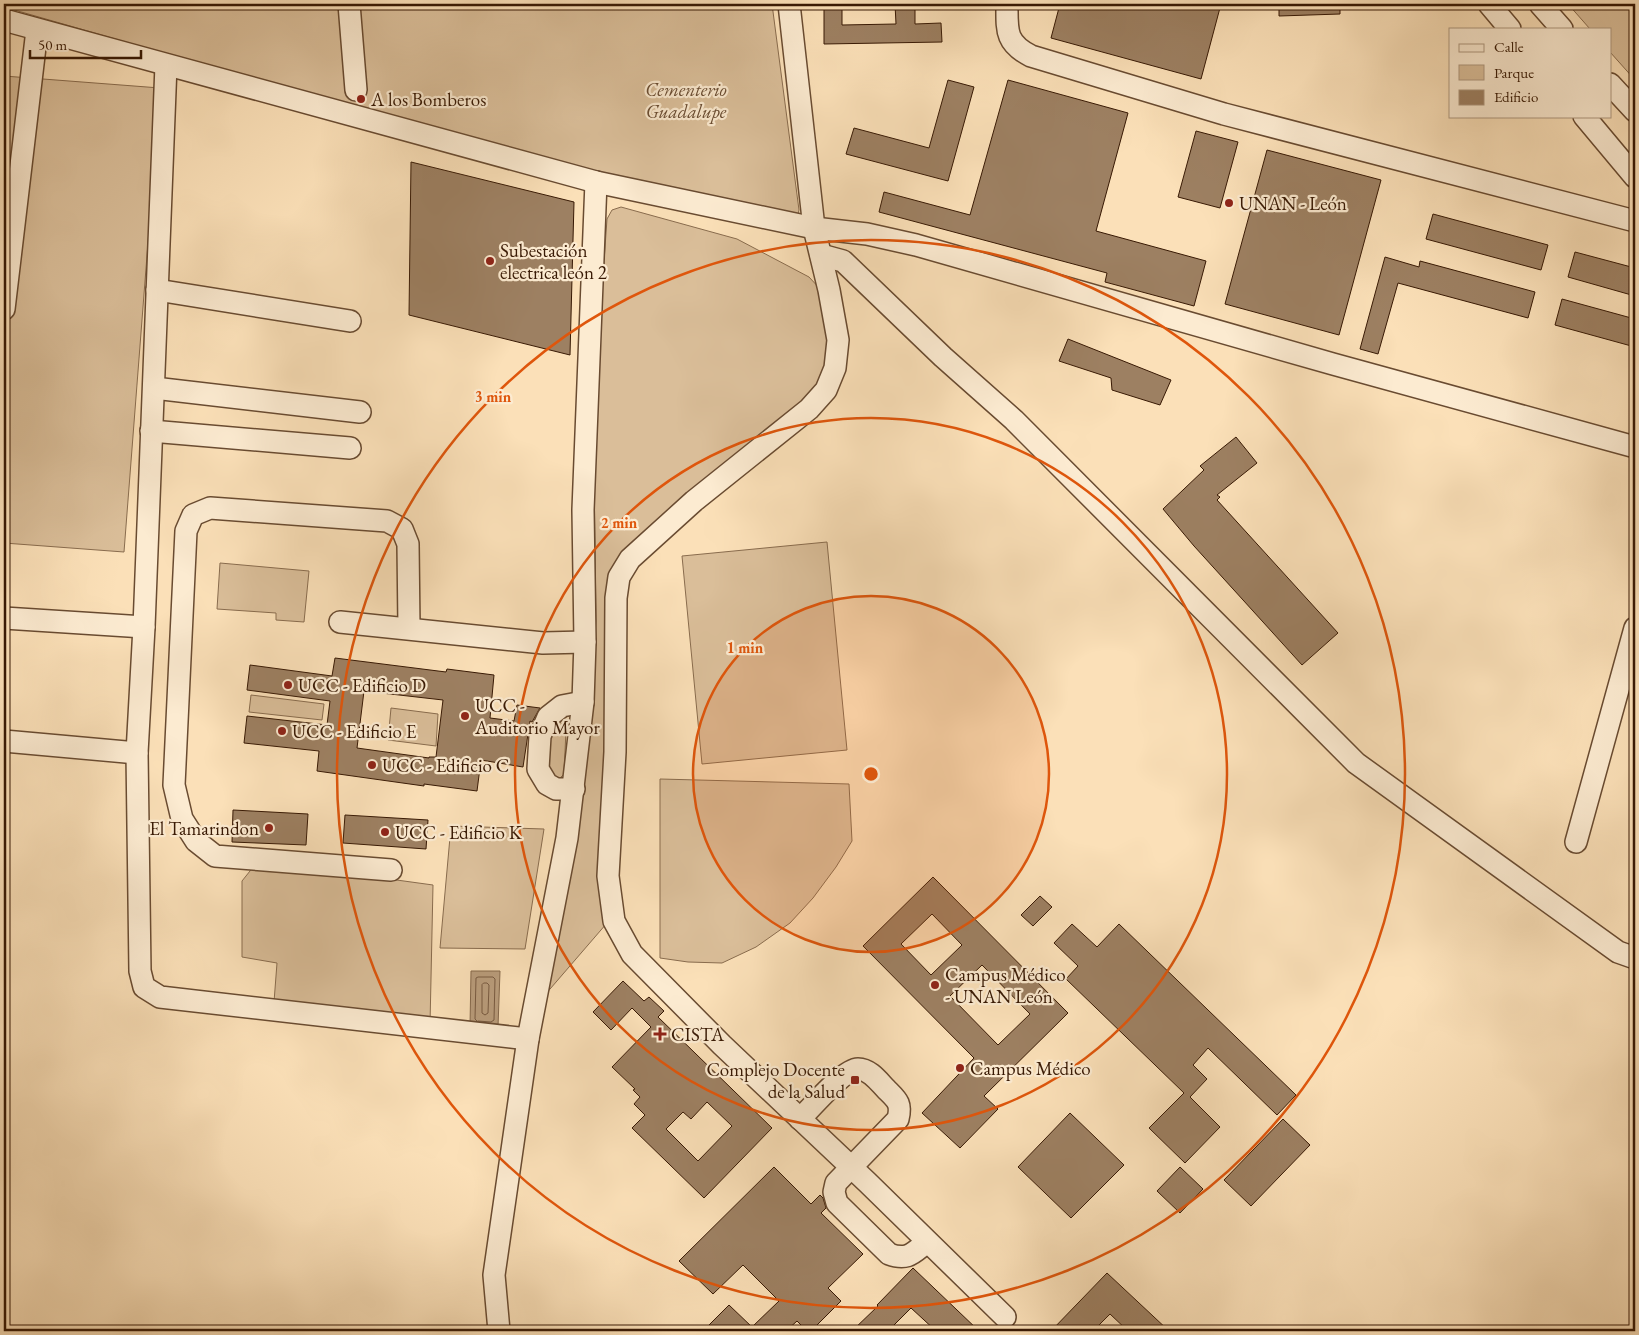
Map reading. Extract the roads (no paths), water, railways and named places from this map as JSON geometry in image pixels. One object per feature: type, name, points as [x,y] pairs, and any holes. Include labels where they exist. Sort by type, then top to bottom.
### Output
[{"type":"street","points":[[349,4],[356,90]]},
{"type":"street","points":[[789,4],[814,228],[830,290],[838,340],[834,368],[826,390],[809,409],[694,501],[630,559],[619,577],[616,598],[615,752],[608,876],[614,921],[632,954],[722,1045],[1005,1317]]},
{"type":"street","points":[[1006,4],[1007,28],[1011,41],[1019,50],[1032,56],[1224,114],[1635,221]]},
{"type":"street","points":[[1489,4],[1509,28]]},
{"type":"street","points":[[1540,4],[1561,28]]},
{"type":"street","points":[[4,20],[596,182],[814,228],[867,234],[916,246],[1324,362],[1635,447]]},
{"type":"street","points":[[4,309],[36,30]]},
{"type":"street","points":[[166,65],[144,627],[137,753],[140,970],[144,988],[160,997],[528,1039]]},
{"type":"street","points":[[1612,86],[1635,112]]},
{"type":"street","points":[[1586,118],[1635,177]]},
{"type":"street","points":[[498,1331],[494,1275],[528,1039],[567,838],[583,702],[585,642],[583,510],[596,182]]},
{"type":"street","points":[[821,255],[844,261],[943,356],[1014,420],[1356,763],[1618,952],[1635,958]]},
{"type":"street","points":[[157,290],[350,321]]},
{"type":"street","points":[[154,388],[360,412]]},
{"type":"street","points":[[151,431],[350,448]]},
{"type":"street","points":[[391,870],[215,856],[196,841],[182,819],[174,785],[186,531],[193,515],[210,508],[387,521],[402,529],[408,544],[409,628]]},
{"type":"street","points":[[4,618],[144,627]]},
{"type":"street","points":[[340,622],[543,643],[585,642]]},
{"type":"street","points":[[1576,842],[1635,628]]},
{"type":"street","points":[[574,789],[556,789],[547,784],[538,769],[540,736],[548,717],[562,706],[583,702]]},
{"type":"street","points":[[4,741],[137,753]]},
{"type":"street","points":[[800,1119],[846,1073],[858,1069],[870,1073],[897,1100],[900,1109],[898,1119],[836,1183],[834,1192],[837,1203],[890,1254],[900,1258],[911,1255],[928,1242]]},
{"type":"water","points":[[471,971],[500,971],[498,1027],[470,1026]]},
{"type":"place","name":"A los Bomberos","points":[[361,99]]},
{"type":"place","name":"UNAN - León","points":[[1229,203]]},
{"type":"place","name":"Subestación electrica león 2","points":[[490,261]]},
{"type":"place","name":"UCC - Edificio D","points":[[288,685]]},
{"type":"place","name":"UCC - Auditorio Mayor","points":[[465,716]]},
{"type":"place","name":"UCC - Edificio E","points":[[282,731]]},
{"type":"place","name":"UCC - Edificio C","points":[[372,765]]},
{"type":"place","name":"El Tamarindon","points":[[269,828]]},
{"type":"place","name":"UCC - Edificio K","points":[[385,832]]},
{"type":"place","name":"Campus Médico - UNAN León","points":[[935,985]]},
{"type":"place","name":"CISTA","points":[[660,1034]]},
{"type":"place","name":"Campus Médico","points":[[960,1068]]},
{"type":"place","name":"Complejo Docente de la Salud","points":[[855,1080]]},
{"type":"park label","name":"Cementerio Guadalupe","points":[[686,100]]}]
